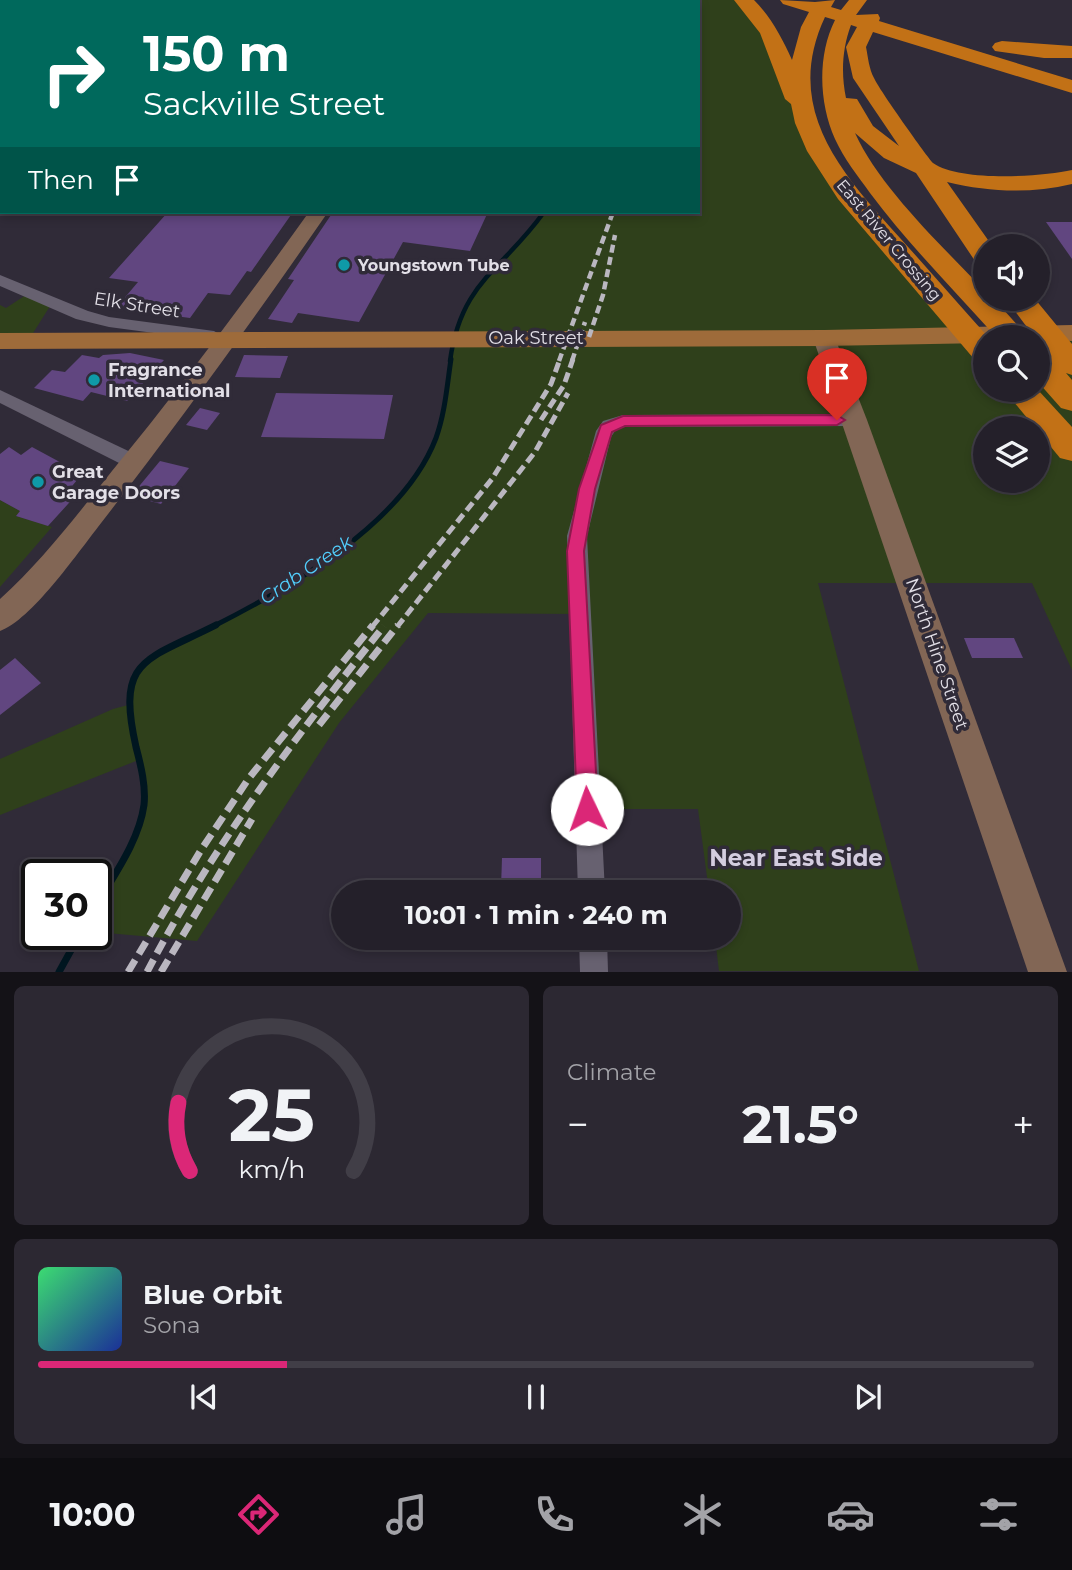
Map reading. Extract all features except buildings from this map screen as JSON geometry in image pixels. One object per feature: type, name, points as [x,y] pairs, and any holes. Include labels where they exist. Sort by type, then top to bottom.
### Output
[{"type":"highway","points":[[743,0],[757,11],[768,29],[805,121]]},
{"type":"highway","name":"East River Crossing","points":[[826,0],[814,15],[804,48],[801,79],[805,121],[829,167],[847,194],[973,338]]},
{"type":"highway","name":"East River Crossing","points":[[858,0],[850,8],[838,34],[834,52],[834,91],[842,128],[854,151],[898,211],[1002,325]]},
{"type":"highway","points":[[800,1],[885,17],[1072,87]]},
{"type":"highway","points":[[885,17],[858,39],[858,62],[875,97],[973,238]]},
{"type":"highway","points":[[967,48],[1072,52]]},
{"type":"highway","points":[[967,48],[1072,78]]},
{"type":"highway","points":[[967,48],[1072,100]]},
{"type":"highway","points":[[834,52],[842,90],[863,128],[887,150],[904,159],[946,174],[1004,184],[1040,183],[1072,177]]},
{"type":"highway","points":[[1029,311],[1072,365]]},
{"type":"highway","points":[[1050,376],[1072,400]]},
{"type":"highway","points":[[1031,402],[1072,449]]},
{"type":"main road","name":"Oak Street","points":[[0,341],[888,338],[1072,333]]},
{"type":"street","points":[[0,618],[33,587],[134,462],[232,336],[317,214]]},
{"type":"street","name":"Elk Street","points":[[0,280],[82,315],[109,322],[212,336],[232,336]]},
{"type":"street","name":"North Hine Street","points":[[824,338],[1048,971]]},
{"type":"street","points":[[0,396],[134,462]]},
{"type":"street","points":[[590,880],[576,551],[587,489],[602,436],[609,426],[623,421],[855,420]]},
{"type":"street","points":[[593,950],[594,971]]},
{"type":"green space","points":[[700,0],[743,0],[757,11],[814,141],[973,336],[973,402],[1050,402],[1050,334],[1072,333],[1072,670],[1032,583],[818,583],[919,971],[719,971],[716,950],[741,950],[741,880],[707,880],[698,809],[587,809],[578,614],[428,613],[339,723],[197,941],[112,933],[112,878],[126,853],[144,804],[141,759],[0,815],[0,759],[113,709],[128,705],[133,679],[150,658],[303,576],[372,525],[401,493],[426,458],[435,440],[445,404],[456,332],[468,299],[542,214],[700,214]]},
{"type":"green space","points":[[29,293],[52,303],[28,341],[0,341],[0,305],[6,308]]},
{"type":"green space","points":[[0,500],[20,511],[16,516],[52,527],[0,587]]},
{"type":"waterway","name":"Crab Creek","points":[[450,361],[455,334],[463,312],[474,294],[542,214]]},
{"type":"waterway","name":"Crab Creek","points":[[214,626],[276,593],[341,550],[398,498],[420,469],[436,438],[444,409],[451,359]]},
{"type":"waterway","name":"Crab Creek","points":[[112,880],[137,832],[144,805],[143,776],[131,718],[130,695],[134,679],[142,666],[154,656],[214,626]]},
{"type":"waterway","name":"Crab Creek","points":[[59,972],[71,950]]},
{"type":"railway","points":[[559,361],[612,214]]},
{"type":"railway","points":[[589,337],[603,295],[615,235]]},
{"type":"railway","points":[[572,361],[585,322]]},
{"type":"railway","points":[[372,627],[492,479],[551,384],[560,359]]},
{"type":"railway","points":[[541,420],[564,385],[573,359]]},
{"type":"railway","points":[[397,627],[535,452],[568,393]]},
{"type":"railway","points":[[128,972],[201,850],[249,778],[373,625]]},
{"type":"railway","points":[[319,725],[398,625]]},
{"type":"railway","points":[[147,972],[199,881],[257,793],[384,626]]},
{"type":"railway","points":[[161,972],[252,819]]},
{"type":"place","name":"Youngstown Tube","points":[[344,265]]},
{"type":"place","name":"Fragrance International","points":[[94,380]]},
{"type":"place","name":"Great Garage Doors","points":[[38,482]]},
{"type":"district","name":"Near East Side","points":[[796,858]]},
{"type":"route","points":[[587,809],[576,551],[587,489],[606,429],[623,421],[837,420]]}]
